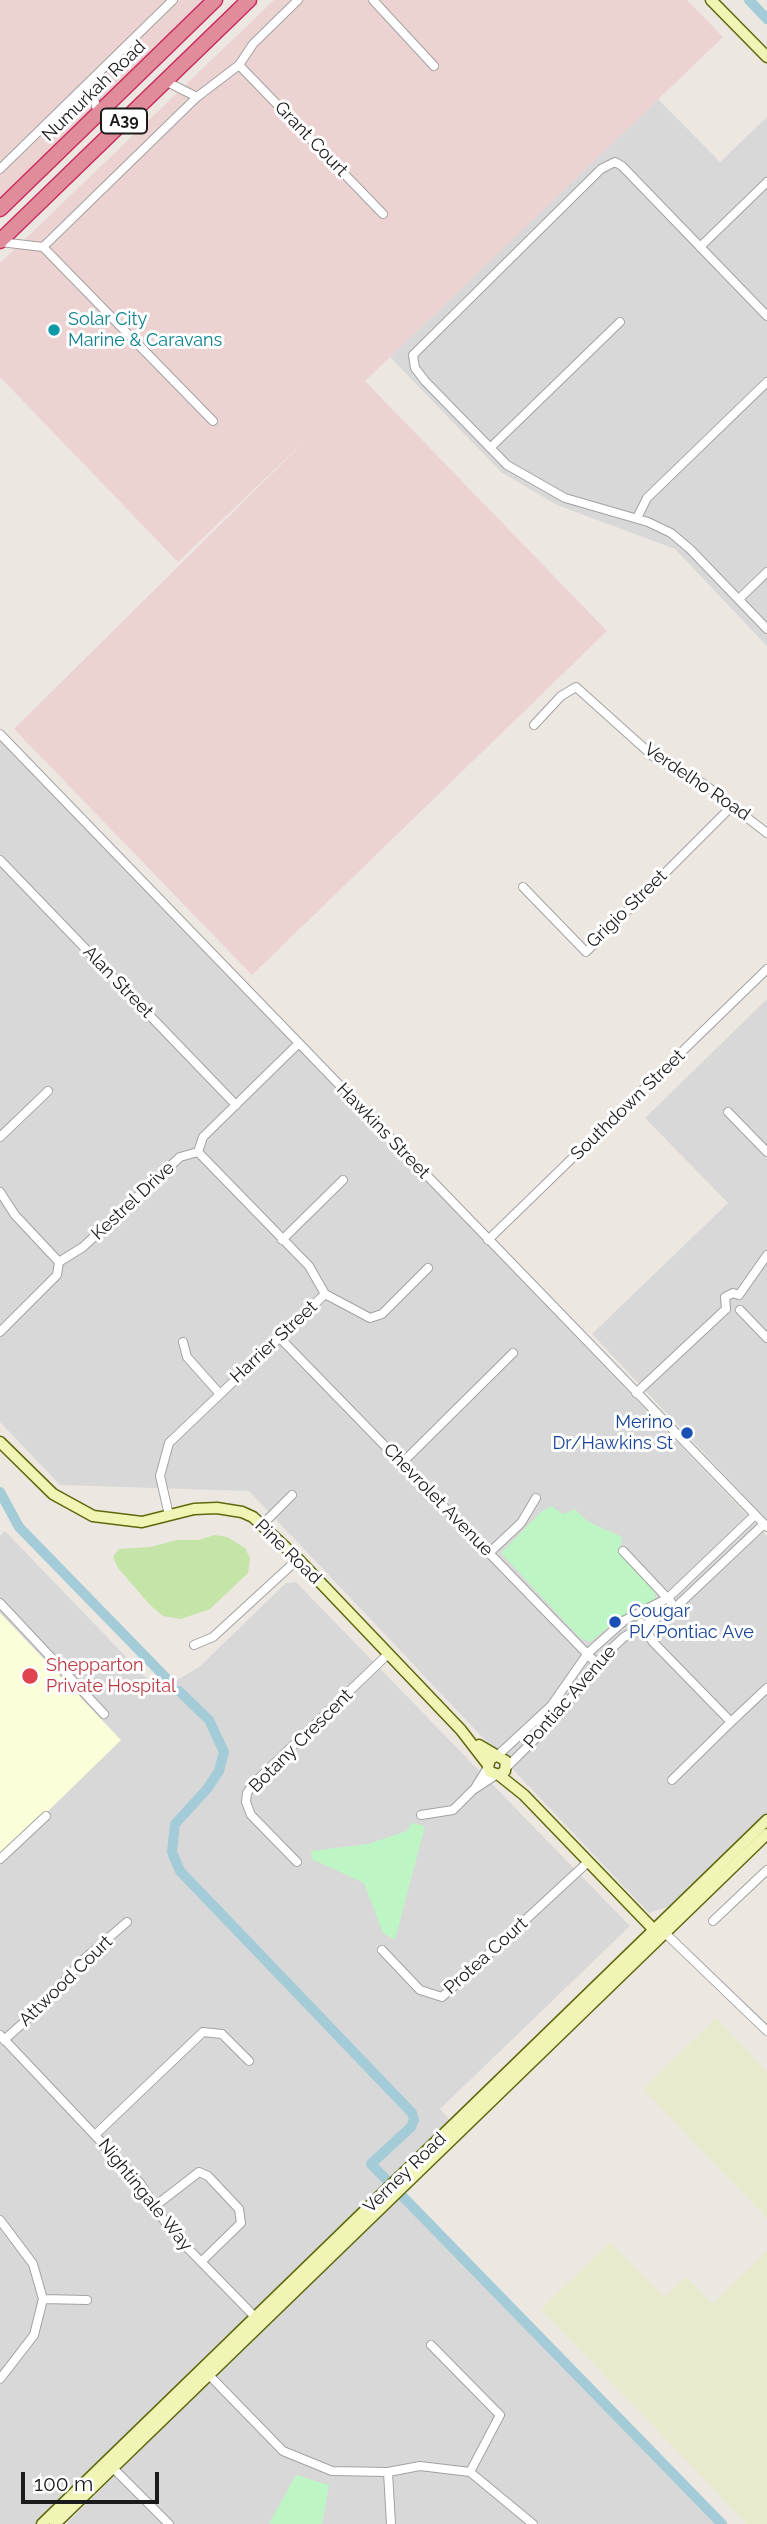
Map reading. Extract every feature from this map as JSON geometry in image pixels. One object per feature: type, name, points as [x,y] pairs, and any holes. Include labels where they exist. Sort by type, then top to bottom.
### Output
[{"type":"highway","name":"Numurkah Road","points":[[0,208],[215,0]]},
{"type":"highway","name":"A39","points":[[0,242],[249,0]]},
{"type":"highway","points":[[0,208],[16,213],[33,209]]},
{"type":"street","points":[[0,169],[173,0]]},
{"type":"street","points":[[43,247],[197,97],[239,65],[253,44],[298,0]]},
{"type":"street","points":[[373,0],[434,66]]},
{"type":"street","points":[[711,0],[767,57]]},
{"type":"street","name":"Grant Court","points":[[239,65],[383,214]]},
{"type":"street","points":[[165,81],[197,97]]},
{"type":"street","points":[[90,83],[99,113]]},
{"type":"street","points":[[767,316],[622,166],[615,162],[601,169],[413,355],[415,368],[425,381],[507,465],[565,498],[637,518],[681,541],[767,629]]},
{"type":"street","points":[[700,247],[767,182]]},
{"type":"street","points":[[0,242],[43,247],[213,421]]},
{"type":"street","points":[[490,448],[620,322]]},
{"type":"street","points":[[637,518],[647,498],[767,382]]},
{"type":"street","points":[[739,599],[767,572]]},
{"type":"street","name":"Verdelho Road","points":[[534,725],[561,696],[576,687],[654,757],[704,784],[767,833]]},
{"type":"street","name":"Hawkins Street","points":[[0,734],[765,1525]]},
{"type":"street","name":"Grigio Street","points":[[523,887],[586,952],[733,805]]},
{"type":"street","name":"Alan Street","points":[[0,860],[236,1105]]},
{"type":"street","name":"Southdown Street","points":[[488,1240],[767,969]]},
{"type":"street","name":"Kestrel Drive","points":[[0,1332],[57,1275],[59,1262],[83,1247],[180,1157],[198,1152],[203,1137],[298,1044]]},
{"type":"street","points":[[0,1137],[48,1091]]},
{"type":"street","points":[[728,1112],[767,1152]]},
{"type":"street","name":"Harrier Street","points":[[169,1515],[160,1476],[169,1443],[325,1294],[320,1281],[309,1266],[198,1152]]},
{"type":"street","points":[[282,1240],[343,1180]]},
{"type":"street","points":[[0,1192],[15,1215],[59,1262]]},
{"type":"street","points":[[739,1295],[767,1255]]},
{"type":"street","points":[[325,1294],[370,1318],[382,1314],[428,1268]]},
{"type":"street","points":[[726,1308],[725,1297],[733,1293],[739,1295],[742,1301],[740,1310]]},
{"type":"street","points":[[636,1392],[726,1308]]},
{"type":"street","points":[[726,1308],[734,1312],[740,1310]]},
{"type":"street","points":[[740,1310],[767,1338]]},
{"type":"street","name":"Chevrolet Avenue","points":[[279,1337],[596,1663]]},
{"type":"street","points":[[183,1342],[187,1357],[219,1393]]},
{"type":"street","points":[[401,1463],[513,1353]]},
{"type":"street","name":"Pine Road","points":[[0,1442],[45,1487],[74,1508],[117,1521],[142,1522],[194,1508],[230,1509],[242,1512],[263,1524],[387,1655],[660,1933]]},
{"type":"street","points":[[263,1524],[292,1494]]},
{"type":"street","points":[[489,1553],[521,1523],[536,1498]]},
{"type":"street","name":"Pontiac Avenue","points":[[497,1766],[551,1706],[569,1676],[588,1653],[619,1625],[668,1598],[755,1514]]},
{"type":"street","name":"Pontiac Avenue","points":[[497,1766],[559,1715],[577,1686],[596,1663],[642,1625],[676,1607],[765,1525]]},
{"type":"street","points":[[623,1550],[676,1607]]},
{"type":"street","points":[[194,1645],[213,1637],[298,1559]]},
{"type":"street","points":[[0,1603],[104,1714]]},
{"type":"street","points":[[636,1614],[653,1642],[731,1722]]},
{"type":"street","name":"Botany Crescent","points":[[297,1862],[251,1815],[246,1802],[247,1793],[258,1778],[387,1655]]},
{"type":"street","points":[[672,1780],[767,1689]]},
{"type":"street","points":[[421,1815],[453,1810],[497,1766]]},
{"type":"street","points":[[0,1859],[46,1816]]},
{"type":"street","name":"Verney Road","points":[[660,1933],[767,1820]]},
{"type":"street","name":"Verney Road","points":[[55,2524],[110,2465],[258,2321],[660,1933],[767,1834]]},
{"type":"street","name":"Protea Court","points":[[382,1950],[420,1990],[442,1997],[589,1862]]},
{"type":"street","points":[[713,1921],[767,1870]]},
{"type":"street","name":"Attwood Court","points":[[2,2037],[42,2006],[83,1960],[127,1922]]},
{"type":"street","points":[[660,1933],[767,2031]]},
{"type":"street","points":[[96,2134],[203,2032],[222,2034],[249,2061]]},
{"type":"street","name":"Nightingale Way","points":[[2,2037],[96,2134],[140,2183],[171,2231],[258,2321]]},
{"type":"street","points":[[155,2206],[199,2172],[208,2176],[239,2209],[241,2223],[201,2262]]},
{"type":"street","points":[[0,2220],[33,2264],[43,2299],[34,2335],[0,2379]]},
{"type":"street","points":[[43,2299],[88,2300]]},
{"type":"street","points":[[431,2345],[500,2415],[470,2472]]},
{"type":"street","points":[[206,2372],[283,2451],[332,2471],[388,2472],[420,2466],[470,2472],[533,2524]]},
{"type":"street","points":[[110,2465],[169,2524]]},
{"type":"street","name":"Verney Road","points":[[42,2524],[110,2465]]},
{"type":"street","points":[[388,2472],[391,2524]]},
{"type":"shaded area","points":[[0,0],[212,0],[0,202]]},
{"type":"shaded area","points":[[274,0],[687,0],[723,37],[365,381],[607,631],[252,975],[14,729],[316,430],[178,562],[0,377],[0,263]]},
{"type":"shaded area","points":[[658,99],[720,162],[767,117],[767,646],[675,549],[557,505],[501,472],[390,357]]},
{"type":"shaded area","points":[[0,736],[767,1536],[767,1813],[673,1905],[649,1913],[249,1491],[60,1485],[0,1422]]},
{"type":"shaded area","points":[[767,999],[767,1520],[592,1334],[728,1203],[645,1118]]},
{"type":"shaded area","points":[[5,1531],[159,1691],[199,1667],[286,1583],[296,1582],[630,1926],[440,2109],[451,2121],[206,2355],[35,2524],[0,2524],[0,1536]]},
{"type":"shaded area","name":"Shepparton Private Hospital","points":[[0,1613],[121,1740],[0,1858]]},
{"type":"shaded area","points":[[716,2018],[767,2072],[767,2218],[643,2089]]},
{"type":"shaded area","points":[[400,2192],[716,2524],[66,2524]]},
{"type":"shaded area","points":[[610,2242],[664,2297],[686,2277],[712,2304],[767,2251],[767,2524],[747,2524],[541,2309]]},
{"type":"green space","points":[[551,1506],[563,1514],[574,1509],[589,1522],[622,1537],[620,1553],[655,1590],[655,1602],[624,1615],[590,1642],[579,1637],[501,1553],[540,1513]]},
{"type":"green space","points":[[214,1535],[227,1537],[245,1548],[250,1558],[248,1573],[210,1609],[181,1619],[163,1616],[150,1605],[118,1568],[113,1557],[119,1549],[150,1547],[177,1540],[199,1540]]},
{"type":"green space","points":[[412,1823],[425,1826],[395,1940],[383,1933],[364,1883],[312,1859],[311,1851],[368,1844],[407,1831]]},
{"type":"green space","points":[[296,2475],[329,2485],[322,2524],[269,2524]]},
{"type":"waterway","points":[[749,0],[767,19]]},
{"type":"waterway","points":[[0,1492],[19,1527],[172,1684]]},
{"type":"waterway","points":[[179,1691],[209,1720],[224,1752],[219,1771],[207,1789],[175,1824],[172,1852],[180,1871],[412,2113],[414,2120],[411,2127],[371,2164],[722,2524]]},
{"type":"place","name":"Solar City Marine & Caravans","points":[[54,330]]},
{"type":"place","name":"Merino Dr/Hawkins St","points":[[687,1433]]},
{"type":"place","name":"Cougar Pl/Pontiac Ave","points":[[615,1622]]},
{"type":"place","name":"Shepparton Private Hospital","points":[[30,1676]]}]
